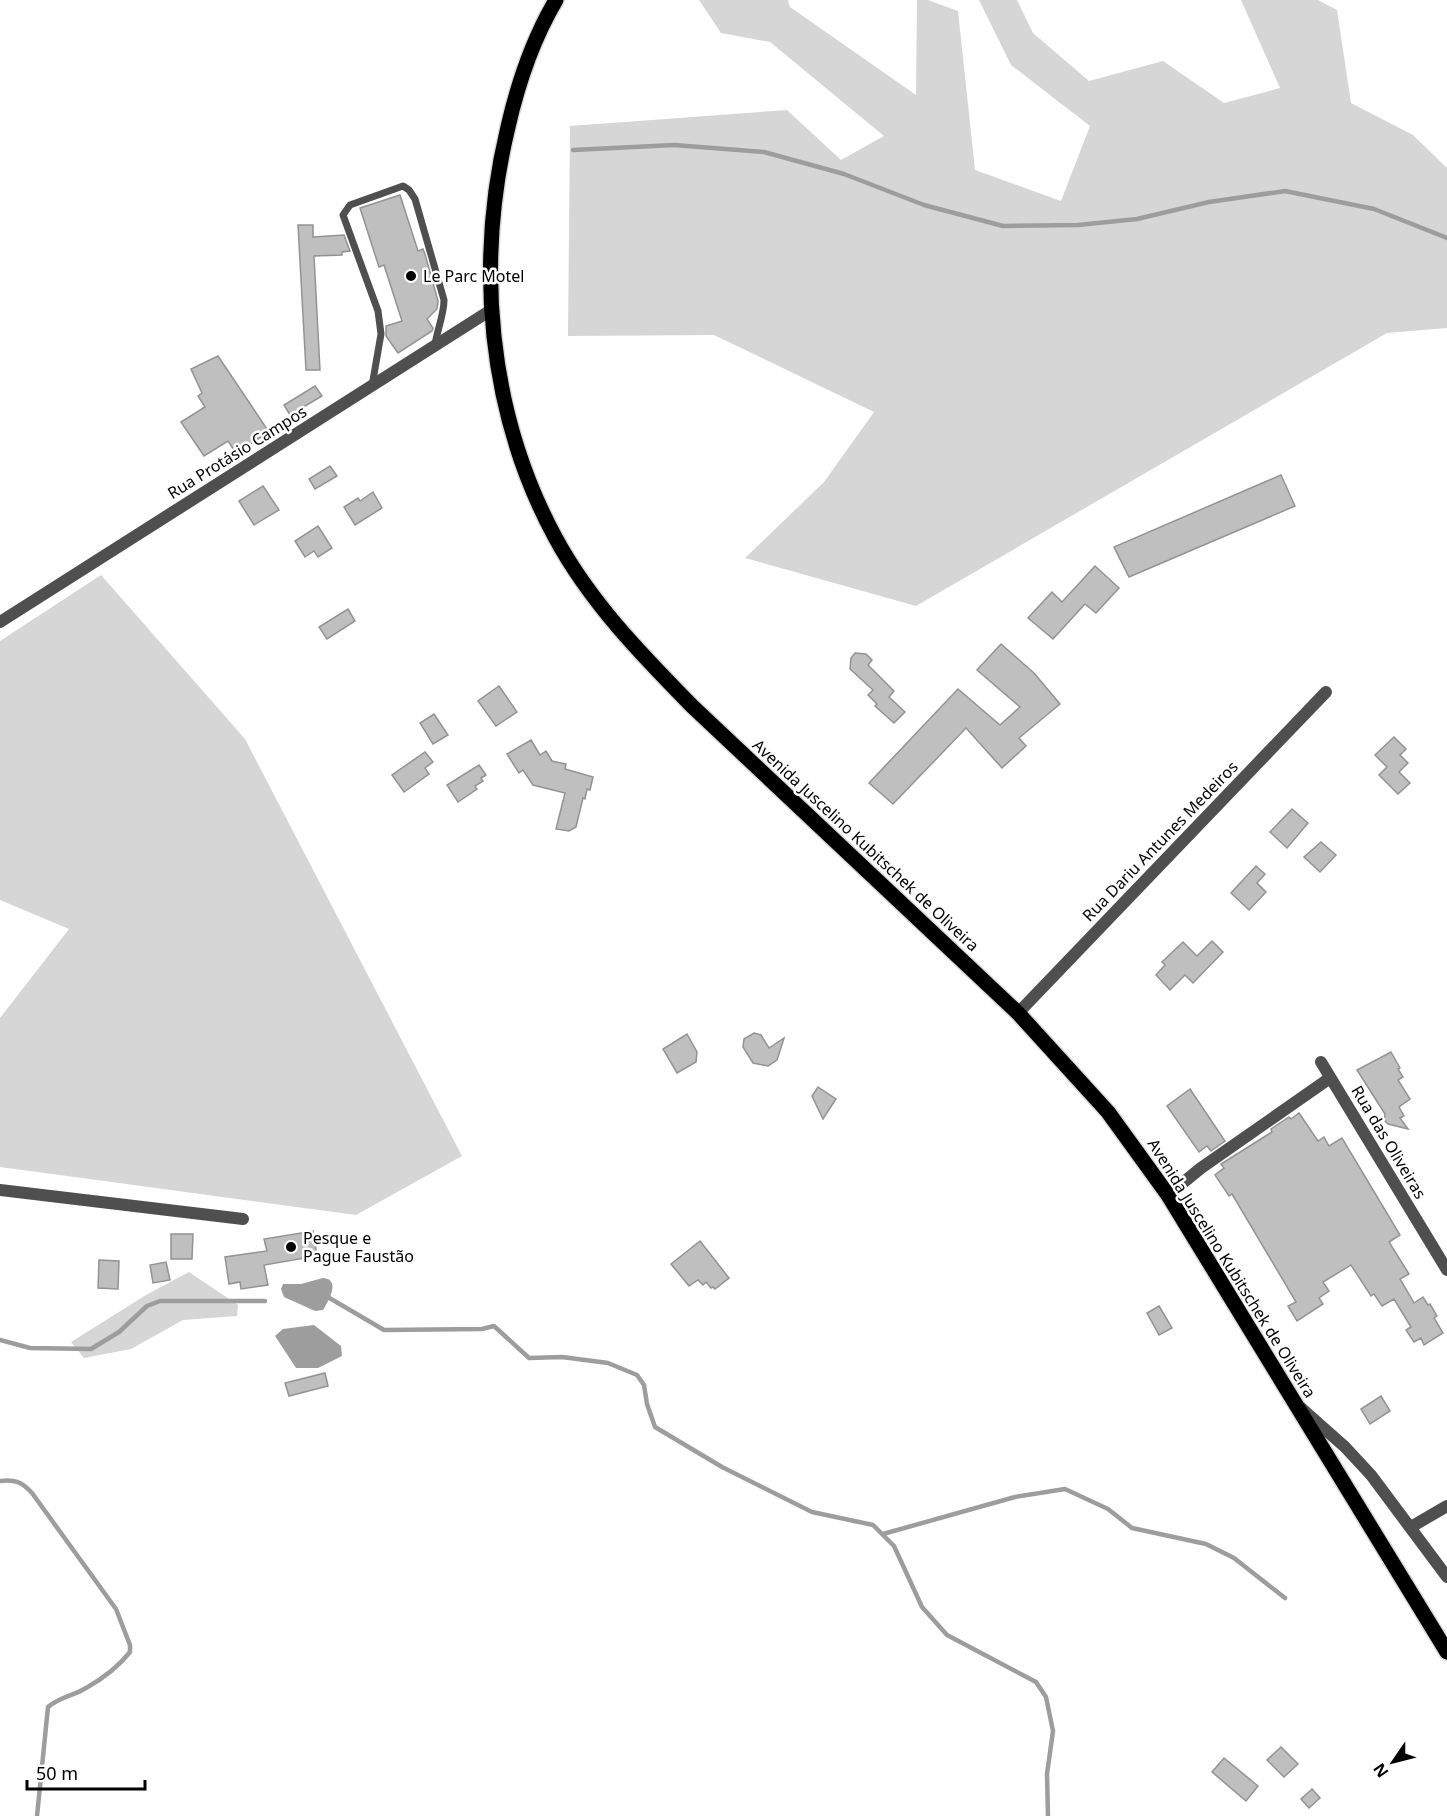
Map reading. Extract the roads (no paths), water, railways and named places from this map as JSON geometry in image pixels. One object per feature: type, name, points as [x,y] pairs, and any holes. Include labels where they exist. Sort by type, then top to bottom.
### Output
[{"type":"main road","name":"Avenida Juscelino Kubitschek de Oliveira","points":[[556,0],[531,52],[515,99],[501,153],[492,231],[491,310],[500,375],[513,431],[530,480],[555,537],[583,582],[645,658],[692,706],[1018,1013],[1107,1112],[1168,1195],[1447,1652]]},
{"type":"street","name":"Rua Protásio Campos","points":[[0,622],[491,310]]},
{"type":"street","name":"Rua Dariu Antunes Medeiros","points":[[1018,1013],[1326,692]]},
{"type":"street","name":"Rua das Oliveiras","points":[[1321,1062],[1447,1270]]},
{"type":"street","points":[[1168,1195],[1201,1168],[1330,1078]]},
{"type":"street","points":[[0,1190],[243,1220]]},
{"type":"street","points":[[1297,1405],[1352,1454],[1371,1475],[1447,1577]]},
{"type":"street","points":[[1411,1527],[1447,1506]]},
{"type":"lane","points":[[372,386],[381,334],[378,311],[343,215],[350,205],[403,186],[410,189],[416,199],[444,300],[444,310],[434,346]]},
{"type":"waterway","points":[[573,150],[674,145],[764,152],[844,174],[924,205],[1003,226],[1078,225],[1137,219],[1209,202],[1285,191],[1374,209],[1447,238]]},
{"type":"waterway","points":[[326,1296],[384,1330],[482,1329],[494,1326],[529,1358],[562,1357],[608,1363],[637,1375],[644,1385],[647,1404],[655,1427],[722,1467],[812,1512],[873,1525],[894,1546],[922,1607],[947,1635],[1036,1682],[1046,1697],[1053,1731],[1047,1774],[1048,1816]]},
{"type":"waterway","points":[[0,1340],[30,1348],[91,1349],[119,1332],[147,1306],[160,1301],[265,1301]]},
{"type":"waterway","points":[[0,1481],[18,1482],[32,1493],[116,1609],[130,1645],[130,1652],[104,1676],[81,1691],[48,1707],[37,1816]]},
{"type":"waterway","points":[[883,1534],[1015,1497],[1065,1489],[1108,1509],[1132,1528],[1206,1544],[1234,1558],[1285,1598]]},
{"type":"place","name":"Le Parc Motel","points":[[411,276]]},
{"type":"place","name":"Pesque e Pague Faustão","points":[[291,1247]]}]
